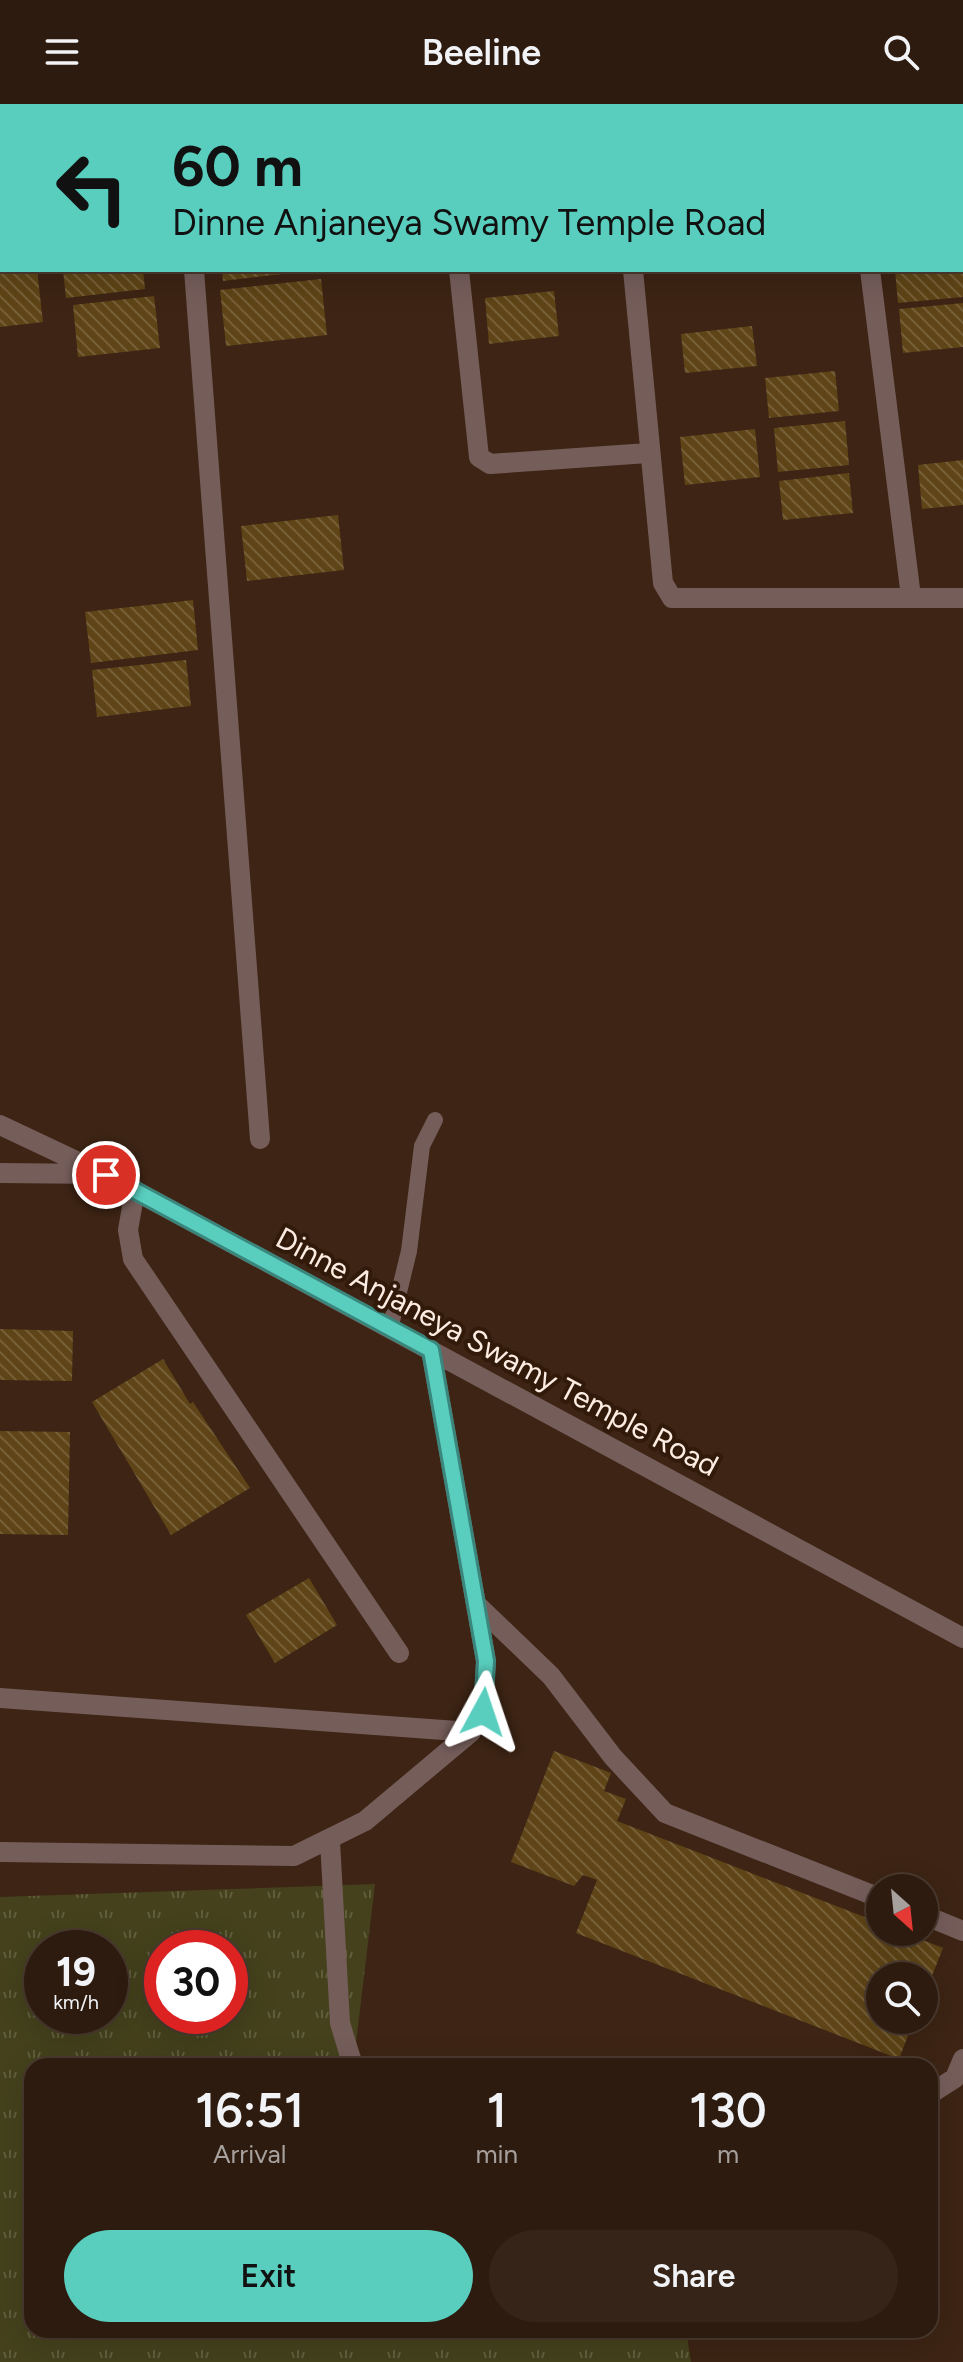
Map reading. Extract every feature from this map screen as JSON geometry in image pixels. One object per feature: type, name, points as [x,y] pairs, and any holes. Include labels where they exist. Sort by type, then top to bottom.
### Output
[{"type":"street","points":[[194,272],[260,1139]]},
{"type":"street","points":[[459,272],[479,457],[490,464],[648,453]]},
{"type":"street","points":[[633,272],[648,453],[663,583],[672,598],[963,598]]},
{"type":"street","points":[[870,272],[911,597]]},
{"type":"street","name":"Dinne Anjaneya Swamy Temple Road","points":[[0,1125],[135,1190],[963,1638]]},
{"type":"street","points":[[0,1173],[106,1175]]},
{"type":"street","points":[[135,1190],[128,1230],[133,1259],[399,1653]]},
{"type":"street","points":[[0,1852],[294,1856],[330,1841],[397,1797],[471,1732],[483,1712],[487,1686],[486,1661],[431,1350]]},
{"type":"street","points":[[476,1604],[551,1676],[613,1757],[665,1813],[866,1892]]},
{"type":"street","points":[[0,1698],[471,1732]]},
{"type":"street","points":[[330,1841],[340,2023],[351,2058]]},
{"type":"street","points":[[938,1921],[963,1931]]},
{"type":"street","points":[[938,2089],[955,2078],[963,2059]]},
{"type":"lane","points":[[390,1329],[409,1251],[422,1146],[435,1120]]},
{"type":"green space","points":[[375,1884],[356,2043],[362,2058],[24,2058],[24,2338],[687,2338],[691,2362],[0,2362],[0,1897]]},
{"type":"building","points":[[0,272],[37,272],[43,322],[0,327]]},
{"type":"building","points":[[63,272],[143,272],[145,289],[66,298]]},
{"type":"building","points":[[222,272],[299,272],[223,281]]},
{"type":"building","points":[[895,272],[963,272],[963,297],[898,303]]},
{"type":"building","points":[[321,279],[327,335],[226,346],[220,290]]},
{"type":"building","points":[[554,291],[559,336],[489,344],[485,298]]},
{"type":"building","points":[[154,296],[160,348],[78,357],[73,305]]},
{"type":"building","points":[[963,303],[963,347],[903,353],[899,309]]},
{"type":"building","points":[[752,326],[757,366],[685,373],[681,334]]},
{"type":"building","points":[[835,371],[839,411],[769,418],[765,378]]},
{"type":"building","points":[[845,421],[849,465],[778,472],[774,428]]},
{"type":"building","points":[[755,429],[760,477],[685,485],[680,437]]},
{"type":"building","points":[[963,460],[963,505],[922,509],[918,465]]},
{"type":"building","points":[[849,473],[853,513],[783,520],[779,481]]},
{"type":"building","points":[[338,515],[344,570],[247,581],[241,526]]},
{"type":"building","points":[[193,600],[198,650],[91,663],[85,612]]},
{"type":"building","points":[[186,660],[191,706],[97,717],[92,670]]},
{"type":"building","points":[[0,1329],[73,1331],[72,1381],[0,1380]]},
{"type":"building","points":[[163,1359],[190,1404],[193,1402],[250,1488],[171,1535],[92,1402]]},
{"type":"building","points":[[0,1431],[70,1432],[68,1535],[0,1534]]},
{"type":"building","points":[[309,1578],[337,1625],[275,1663],[246,1615]]},
{"type":"building","points":[[554,1751],[611,1773],[604,1791],[626,1799],[617,1821],[866,1918],[866,1946],[943,1948],[937,1962],[866,1962],[866,2034],[909,2034],[899,2058],[896,2058],[576,1933],[597,1880],[583,1875],[574,1886],[511,1862]]},
{"type":"route","points":[[106,1175],[431,1350],[486,1661],[487,1686],[483,1712]]}]
